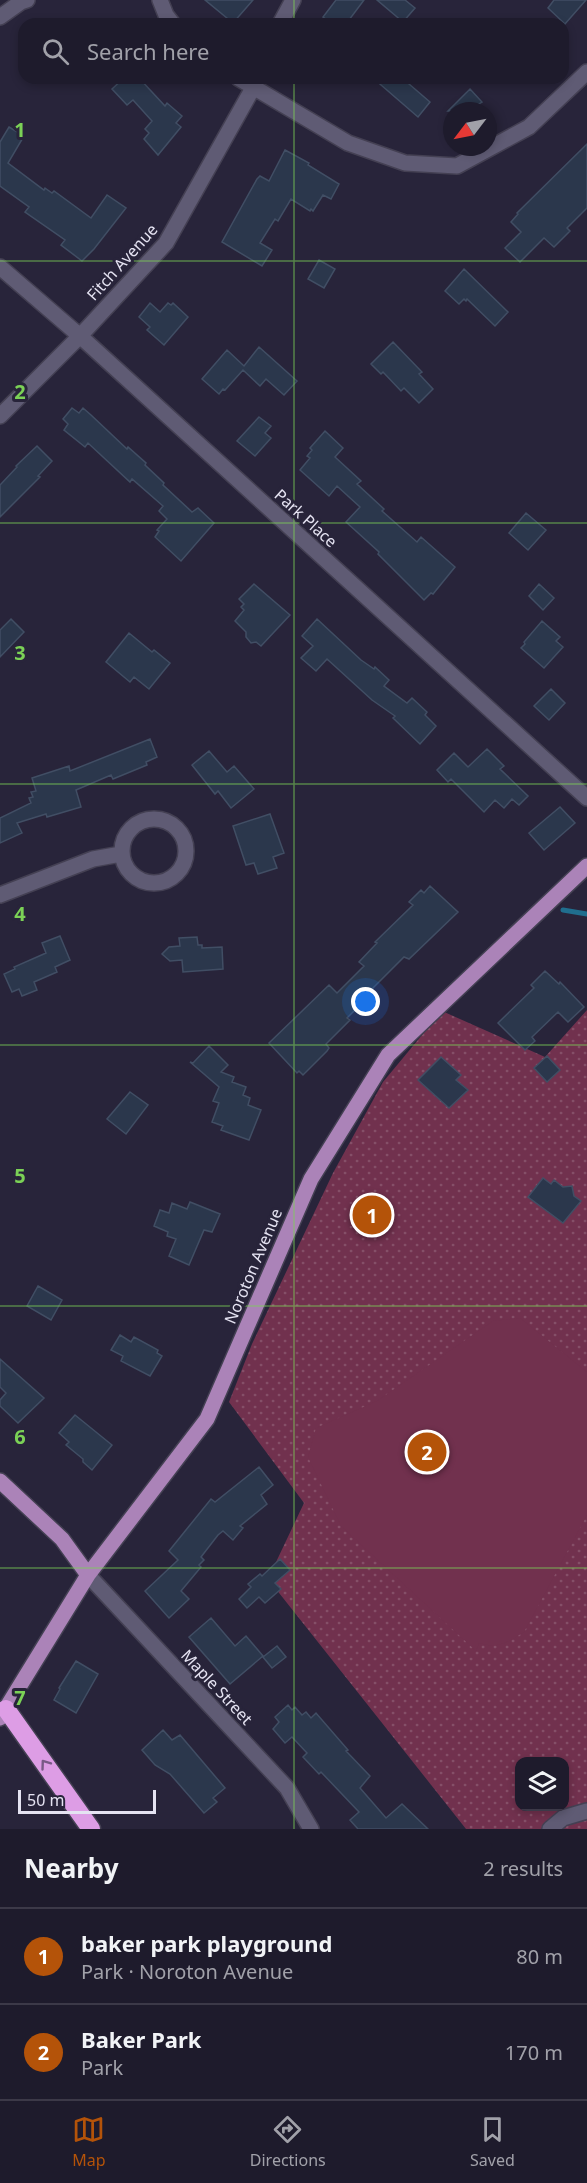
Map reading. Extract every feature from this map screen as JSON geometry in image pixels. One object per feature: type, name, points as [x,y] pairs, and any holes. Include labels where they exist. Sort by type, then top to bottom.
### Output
[{"type":"highway","points":[[3,1714],[91,1829]]},
{"type":"main road","name":"Noroton Avenue","points":[[3,1714],[88,1575],[207,1419],[311,1179],[387,1055],[587,866]]},
{"type":"main road","points":[[0,1481],[62,1539],[88,1575]]},
{"type":"street","points":[[0,17],[27,0]]},
{"type":"street","points":[[160,0],[168,18]]},
{"type":"street","points":[[283,18],[293,0]]},
{"type":"street","points":[[257,84],[348,143],[405,163],[457,166],[529,127],[587,72]]},
{"type":"street","name":"Fitch Avenue","points":[[0,416],[80,336],[166,243],[254,84]]},
{"type":"street","name":"Park Place","points":[[0,267],[80,336],[587,798]]},
{"type":"street","points":[[151,818],[163,819],[174,825],[183,835],[186,848],[185,860],[179,872],[169,880],[157,883],[144,882],[133,876],[125,866],[121,854],[122,841],[128,830],[138,822],[151,818]]},
{"type":"street","points":[[0,895],[93,859],[121,854]]},
{"type":"street","name":"Maple Street","points":[[88,1575],[287,1788],[311,1829]]},
{"type":"street","points":[[550,1829],[563,1818],[587,1811]]},
{"type":"shaded area","points":[[587,1010],[587,1829],[466,1829],[268,1579],[304,1503],[229,1402],[252,1344],[333,1173],[383,1082],[442,1011],[545,1057]]},
{"type":"shaded area","points":[[520,1318],[587,1372],[587,1515],[524,1632],[502,1644],[479,1643],[476,1651],[341,1526],[308,1457],[316,1428],[377,1401],[493,1321]]},
{"type":"building","points":[[205,0],[253,0],[237,18],[227,18]]},
{"type":"building","points":[[336,0],[364,0],[350,18],[323,17]]},
{"type":"building","points":[[377,0],[405,0],[415,8],[406,18],[398,18]]},
{"type":"building","points":[[554,0],[586,0],[569,19],[559,18],[548,8]]},
{"type":"building","points":[[117,84],[145,84],[165,106],[167,103],[182,116],[176,123],[181,127],[158,155],[144,139],[149,133],[145,129],[152,121],[133,100],[127,105],[112,89]]},
{"type":"building","points":[[380,84],[409,84],[430,102],[418,117]]},
{"type":"building","points":[[470,89],[482,102],[457,102]]},
{"type":"building","points":[[9,127],[24,136],[8,163],[44,190],[45,188],[52,193],[54,191],[91,218],[107,195],[126,208],[82,261],[61,245],[65,240],[25,212],[29,207],[0,186],[0,142]]},
{"type":"building","points":[[587,144],[587,208],[567,228],[570,231],[554,247],[544,238],[520,262],[505,248],[521,232],[511,222],[517,213]]},
{"type":"building","points":[[285,150],[339,184],[331,199],[323,195],[313,211],[291,199],[278,221],[275,219],[260,243],[272,250],[262,266],[222,242],[257,179],[260,176],[269,181]]},
{"type":"building","points":[[319,260],[335,269],[324,288],[308,279]]},
{"type":"building","points":[[464,269],[508,312],[495,326],[467,299],[459,304],[445,291]]},
{"type":"building","points":[[150,303],[160,312],[168,303],[171,305],[173,303],[188,317],[164,345],[147,330],[150,327],[139,317]]},
{"type":"building","points":[[393,342],[422,372],[419,374],[433,389],[419,403],[404,388],[401,391],[383,372],[381,374],[371,364]]},
{"type":"building","points":[[259,347],[297,381],[284,395],[266,379],[260,386],[243,370],[219,394],[202,379],[227,350],[244,366]]},
{"type":"building","points":[[72,408],[79,413],[83,408],[127,449],[128,447],[146,463],[145,465],[164,483],[163,485],[192,512],[198,508],[214,523],[181,561],[155,537],[159,531],[157,530],[167,519],[159,511],[163,506],[132,479],[130,482],[88,443],[85,447],[64,430],[68,424],[63,419]]},
{"type":"building","points":[[259,417],[271,426],[265,433],[271,438],[255,456],[237,441]]},
{"type":"building","points":[[325,431],[343,448],[335,457],[361,481],[357,484],[384,509],[382,511],[417,542],[421,537],[455,567],[433,594],[431,593],[424,600],[378,554],[379,552],[346,522],[360,507],[337,486],[329,496],[300,470],[310,458],[307,456],[312,450],[310,448]]},
{"type":"building","points":[[37,446],[52,461],[38,476],[40,477],[0,517],[0,485]]},
{"type":"building","points":[[526,513],[546,530],[528,550],[509,533]]},
{"type":"building","points":[[254,584],[290,615],[261,646],[256,642],[251,643],[246,637],[246,632],[235,621],[244,610],[241,607],[244,604],[239,599]]},
{"type":"building","points":[[539,584],[554,598],[543,610],[529,596]]},
{"type":"building","points":[[11,619],[24,632],[0,657],[0,630]]},
{"type":"building","points":[[317,619],[361,660],[374,669],[375,667],[389,680],[384,686],[407,703],[412,698],[427,712],[425,715],[436,726],[420,744],[393,718],[395,716],[372,700],[327,659],[316,671],[301,658],[313,646],[302,636]]},
{"type":"building","points":[[542,621],[560,637],[556,641],[563,647],[544,668],[521,648]]},
{"type":"building","points":[[129,633],[170,663],[149,689],[134,677],[130,682],[106,662]]},
{"type":"building","points":[[551,689],[565,703],[549,720],[534,706]]},
{"type":"building","points":[[150,739],[157,757],[146,762],[147,765],[113,779],[111,775],[76,790],[81,807],[17,823],[22,833],[0,843],[0,818],[31,803],[29,798],[33,797],[31,792],[36,791],[32,778],[69,766],[70,771]]},
{"type":"building","points":[[487,749],[504,766],[500,769],[528,796],[519,805],[512,799],[504,808],[495,800],[484,812],[451,779],[448,782],[437,770],[454,753],[468,767]]},
{"type":"building","points":[[209,751],[227,772],[234,766],[254,789],[231,808],[218,791],[215,794],[192,765]]},
{"type":"building","points":[[560,807],[575,823],[544,850],[529,833]]},
{"type":"building","points":[[270,814],[284,853],[273,857],[277,868],[258,874],[254,863],[246,865],[233,826]]},
{"type":"building","points":[[430,886],[458,912],[409,959],[404,957],[353,1008],[355,1010],[347,1018],[350,1020],[326,1044],[329,1048],[327,1051],[303,1075],[299,1071],[297,1073],[269,1043],[329,985],[337,993],[364,966],[359,962],[377,943],[375,942],[413,905],[409,902],[421,890],[424,893]]},
{"type":"building","points":[[60,936],[70,960],[55,967],[57,972],[34,982],[37,990],[22,996],[19,989],[12,992],[4,974],[46,953],[42,943]]},
{"type":"building","points":[[197,937],[198,945],[202,945],[202,948],[222,947],[223,969],[183,972],[182,960],[170,961],[162,954],[169,947],[180,946],[179,938]]},
{"type":"building","points":[[545,971],[559,984],[560,982],[584,1007],[568,1022],[558,1012],[532,1037],[535,1041],[525,1050],[498,1023],[534,988],[531,985]]},
{"type":"building","points":[[209,1046],[228,1065],[221,1072],[234,1077],[232,1082],[246,1087],[243,1095],[250,1098],[248,1105],[261,1110],[249,1140],[221,1130],[223,1126],[212,1122],[219,1103],[213,1101],[219,1087],[190,1062],[193,1063]]},
{"type":"building","points":[[547,1056],[560,1070],[547,1082],[534,1068]]},
{"type":"building","points":[[441,1057],[461,1075],[456,1080],[468,1090],[449,1108],[418,1080]]},
{"type":"building","points":[[130,1092],[148,1105],[126,1134],[107,1119]]},
{"type":"building","points":[[543,1178],[551,1184],[554,1180],[563,1187],[572,1186],[574,1196],[581,1201],[563,1223],[528,1197]]},
{"type":"building","points":[[190,1202],[220,1214],[212,1232],[204,1230],[189,1265],[169,1256],[176,1239],[167,1236],[168,1232],[154,1226],[160,1210],[169,1213],[172,1203],[187,1209]]},
{"type":"building","points":[[38,1286],[62,1300],[51,1320],[27,1306]]},
{"type":"building","points":[[120,1335],[131,1342],[134,1337],[158,1350],[157,1353],[162,1356],[150,1376],[121,1361],[123,1356],[111,1350]]},
{"type":"building","points":[[0,1359],[44,1398],[18,1423],[0,1406],[0,1400],[6,1393],[0,1387]]},
{"type":"building","points":[[75,1415],[112,1445],[92,1470],[66,1445],[69,1442],[59,1433]]},
{"type":"building","points":[[259,1467],[273,1485],[261,1495],[267,1504],[240,1526],[243,1528],[233,1540],[223,1531],[218,1535],[201,1557],[204,1560],[199,1565],[201,1567],[181,1591],[189,1599],[169,1618],[145,1591],[178,1560],[169,1551],[211,1499],[215,1502]]},
{"type":"building","points":[[280,1559],[290,1570],[275,1583],[281,1589],[265,1603],[259,1597],[247,1608],[239,1599],[251,1587],[248,1584],[260,1574],[262,1576]]},
{"type":"building","points":[[211,1618],[235,1646],[246,1636],[263,1656],[230,1684],[189,1637]]},
{"type":"building","points":[[277,1646],[286,1657],[272,1668],[263,1657]]},
{"type":"building","points":[[76,1661],[98,1674],[76,1713],[54,1700]]},
{"type":"building","points":[[288,1705],[292,1710],[295,1707],[302,1715],[306,1712],[311,1718],[316,1713],[348,1750],[346,1751],[370,1776],[360,1788],[386,1818],[402,1804],[428,1829],[358,1829],[350,1820],[359,1812],[321,1772],[319,1774],[303,1757],[307,1753],[292,1737],[285,1743],[273,1729],[279,1722],[275,1717]]},
{"type":"building","points":[[163,1730],[172,1740],[180,1735],[225,1788],[213,1798],[217,1802],[204,1813],[170,1774],[155,1765],[142,1750]]},
{"type":"waterway","points":[[563,910],[587,914]]},
{"type":"place","name":"baker park playground","points":[[372,1215]]},
{"type":"place","name":"Baker Park","points":[[427,1452]]}]
